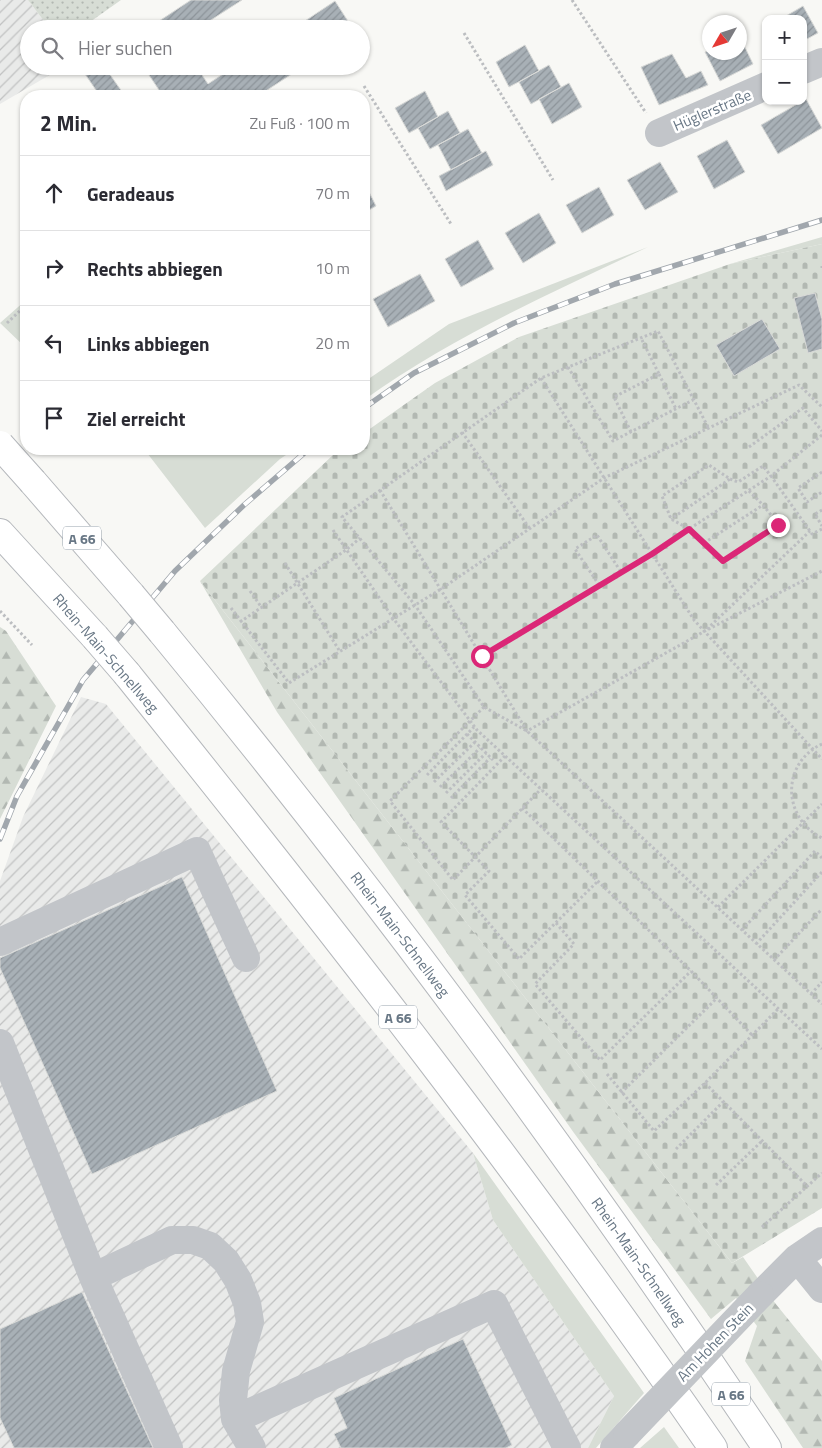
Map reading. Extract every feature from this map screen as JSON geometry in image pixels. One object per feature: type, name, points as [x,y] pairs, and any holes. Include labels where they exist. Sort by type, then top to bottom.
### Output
[{"type":"highway","name":"Rhein-Main-Schnellweg","points":[[0,446],[162,632],[330,840],[538,1116],[695,1340],[767,1448]]},
{"type":"highway","name":"Rhein-Main-Schnellweg","points":[[0,533],[127,674],[359,966],[495,1144],[657,1368],[712,1448]]},
{"type":"street","points":[[807,68],[822,62]]},
{"type":"street","name":"Hüglerstraße","points":[[659,133],[762,88]]},
{"type":"street","points":[[0,942],[196,851],[246,958]]},
{"type":"street","points":[[0,1043],[93,1277],[169,1448]]},
{"type":"street","points":[[93,1277],[172,1240],[193,1240],[210,1246],[226,1261],[238,1280],[247,1303],[250,1322],[236,1371],[233,1400],[234,1419],[252,1448]]},
{"type":"street","name":"Am Hohen Stein","points":[[620,1441],[797,1258],[822,1241]]},
{"type":"street","points":[[797,1258],[822,1289]]},
{"type":"street","points":[[234,1419],[494,1304],[567,1448]]},
{"type":"path","points":[[572,0],[659,133]]},
{"type":"path","points":[[464,33],[553,180]]},
{"type":"path","points":[[364,86],[367,90]]},
{"type":"path","points":[[370,96],[451,224]]},
{"type":"path","points":[[7,323],[20,311]]},
{"type":"path","points":[[708,427],[658,331],[541,378],[342,517],[415,605],[484,707],[527,731],[822,1004]]},
{"type":"path","points":[[640,338],[676,409]]},
{"type":"path","points":[[568,367],[613,441],[693,400]]},
{"type":"path","points":[[631,432],[614,397],[659,374]]},
{"type":"path","points":[[541,378],[694,620],[822,759]]},
{"type":"path","points":[[230,608],[288,683],[441,589],[604,478],[799,385],[822,407]]},
{"type":"path","points":[[749,447],[803,408],[822,431]]},
{"type":"path","points":[[462,432],[530,529]]},
{"type":"path","points":[[482,656],[652,554],[770,476],[822,435]]},
{"type":"path","points":[[748,490],[763,505],[778,525],[723,561],[689,529],[671,518],[662,496],[709,465],[738,482],[762,466],[812,534],[822,527],[815,514],[822,510]]},
{"type":"path","points":[[822,472],[798,488],[807,502],[822,492]]},
{"type":"path","points":[[671,518],[730,479]]},
{"type":"path","points":[[380,490],[527,731]]},
{"type":"path","points":[[704,543],[763,505]]},
{"type":"path","points":[[333,530],[393,618],[474,727],[822,1049]]},
{"type":"path","points":[[705,631],[810,531]]},
{"type":"path","points":[[599,586],[575,549],[597,535],[621,572]]},
{"type":"path","points":[[240,622],[346,550],[360,538]]},
{"type":"path","points":[[285,563],[340,650]]},
{"type":"path","points":[[527,731],[705,631],[822,571]]},
{"type":"path","points":[[250,591],[262,608]]},
{"type":"path","points":[[0,611],[32,645]]},
{"type":"path","points":[[484,707],[390,801],[453,880],[541,789]]},
{"type":"path","points":[[427,775],[474,727]]},
{"type":"path","points":[[451,798],[491,759],[467,734]]},
{"type":"path","points":[[434,782],[475,742]]},
{"type":"path","points":[[822,744],[812,748],[800,760],[793,775],[790,791],[793,808],[802,822],[813,833],[822,838]]},
{"type":"path","points":[[440,787],[480,748]]},
{"type":"path","points":[[446,793],[486,753]]},
{"type":"path","points":[[505,756],[441,822],[489,871],[465,895],[519,959],[598,881]]},
{"type":"path","points":[[718,907],[822,804]]},
{"type":"path","points":[[522,808],[691,971],[752,1035]]},
{"type":"path","points":[[742,930],[815,851],[822,858]]},
{"type":"path","points":[[756,944],[822,872]]},
{"type":"path","points":[[774,960],[822,909]]},
{"type":"path","points":[[556,923],[574,944],[535,984],[600,1060],[691,971]]},
{"type":"path","points":[[811,994],[822,982]]},
{"type":"path","points":[[621,1093],[717,998]]},
{"type":"path","points":[[607,1074],[654,1131],[706,1084],[778,1009]]},
{"type":"path","points":[[706,1084],[807,1186]]},
{"type":"path","points":[[676,1149],[723,1102]]},
{"type":"path","points":[[716,1186],[762,1140]]},
{"type":"path","points":[[762,1227],[822,1173]]},
{"type":"shaded area","points":[[0,0],[28,0],[43,20],[20,20],[20,75],[50,75],[24,90],[20,90],[20,92],[0,104]]},
{"type":"shaded area","points":[[81,697],[106,704],[473,1153],[493,1220],[614,1396],[588,1448],[0,1448],[0,881],[23,817]]},
{"type":"green space","points":[[28,0],[121,0],[93,20],[43,20]]},
{"type":"green space","points":[[822,237],[822,244],[730,264]]},
{"type":"green space","points":[[822,244],[822,1208],[732,1263],[200,581],[333,455],[370,455],[370,429],[435,383],[519,337],[730,264]]},
{"type":"green space","points":[[648,247],[467,336],[397,377],[370,396],[370,378],[449,324]]},
{"type":"green space","points":[[20,305],[20,342],[0,323]]},
{"type":"green space","points":[[149,455],[286,455],[280,459],[205,528]]},
{"type":"green space","points":[[200,581],[732,1263],[743,1257],[775,1303],[822,1361],[822,1448],[803,1448],[745,1361],[757,1326],[736,1298],[711,1319],[574,1133],[277,712]]},
{"type":"green space","points":[[0,627],[6,631],[56,706],[0,819]]},
{"type":"green space","points":[[473,1153],[644,1393],[596,1448],[588,1448],[614,1396],[493,1220]]},
{"type":"green space","points":[[664,1427],[679,1448],[640,1448]]},
{"type":"building","points":[[191,0],[242,0],[211,20],[161,20]]},
{"type":"building","points":[[335,1],[347,20],[306,20]]},
{"type":"building","points":[[803,6],[818,33],[807,39],[807,15],[788,15]]},
{"type":"building","points":[[525,45],[539,71],[509,87],[496,62]]},
{"type":"building","points":[[747,52],[753,64],[720,81],[709,60],[747,60]]},
{"type":"building","points":[[672,54],[686,78],[701,71],[708,85],[659,105],[641,67]]},
{"type":"building","points":[[549,65],[561,87],[531,104],[519,82]]},
{"type":"building","points":[[86,75],[110,75],[121,90],[96,90]]},
{"type":"building","points":[[149,75],[202,75],[208,84],[222,75],[290,75],[267,90],[159,90]]},
{"type":"building","points":[[569,83],[582,107],[552,124],[539,99]]},
{"type":"building","points":[[425,91],[438,117],[409,133],[395,108]]},
{"type":"building","points":[[807,101],[822,128],[778,154],[761,125],[796,105],[807,105]]},
{"type":"building","points":[[448,111],[460,133],[430,149],[418,128]]},
{"type":"building","points":[[468,129],[482,153],[451,170],[438,145]]},
{"type":"building","points":[[727,140],[745,172],[714,189],[697,156]]},
{"type":"building","points":[[486,151],[493,165],[446,191],[439,176]]},
{"type":"building","points":[[660,162],[678,192],[645,210],[627,180]]},
{"type":"building","points":[[599,187],[614,215],[582,233],[566,205]]},
{"type":"building","points":[[370,194],[376,206],[370,210]]},
{"type":"building","points":[[539,213],[556,243],[523,263],[505,233]]},
{"type":"building","points":[[478,240],[494,269],[461,287],[445,259]]},
{"type":"building","points":[[420,274],[435,301],[388,327],[373,299]]},
{"type":"building","points":[[815,293],[822,319],[822,349],[808,353],[794,298]]},
{"type":"building","points":[[762,319],[780,349],[734,376],[716,345]]},
{"type":"building","points":[[182,877],[277,1091],[92,1174],[0,968],[0,958]]},
{"type":"building","points":[[82,1292],[153,1448],[14,1448],[0,1418],[0,1329]]},
{"type":"building","points":[[463,1339],[512,1445],[506,1448],[341,1448],[334,1434],[347,1428],[334,1398]]},
{"type":"railway","points":[[370,404],[414,373],[514,323],[615,284],[822,220]]},
{"type":"railway","points":[[0,839],[17,796],[83,680],[175,571],[244,505],[302,455]]},
{"type":"route","points":[[482,656],[652,554],[689,529],[723,561],[778,525]]}]
